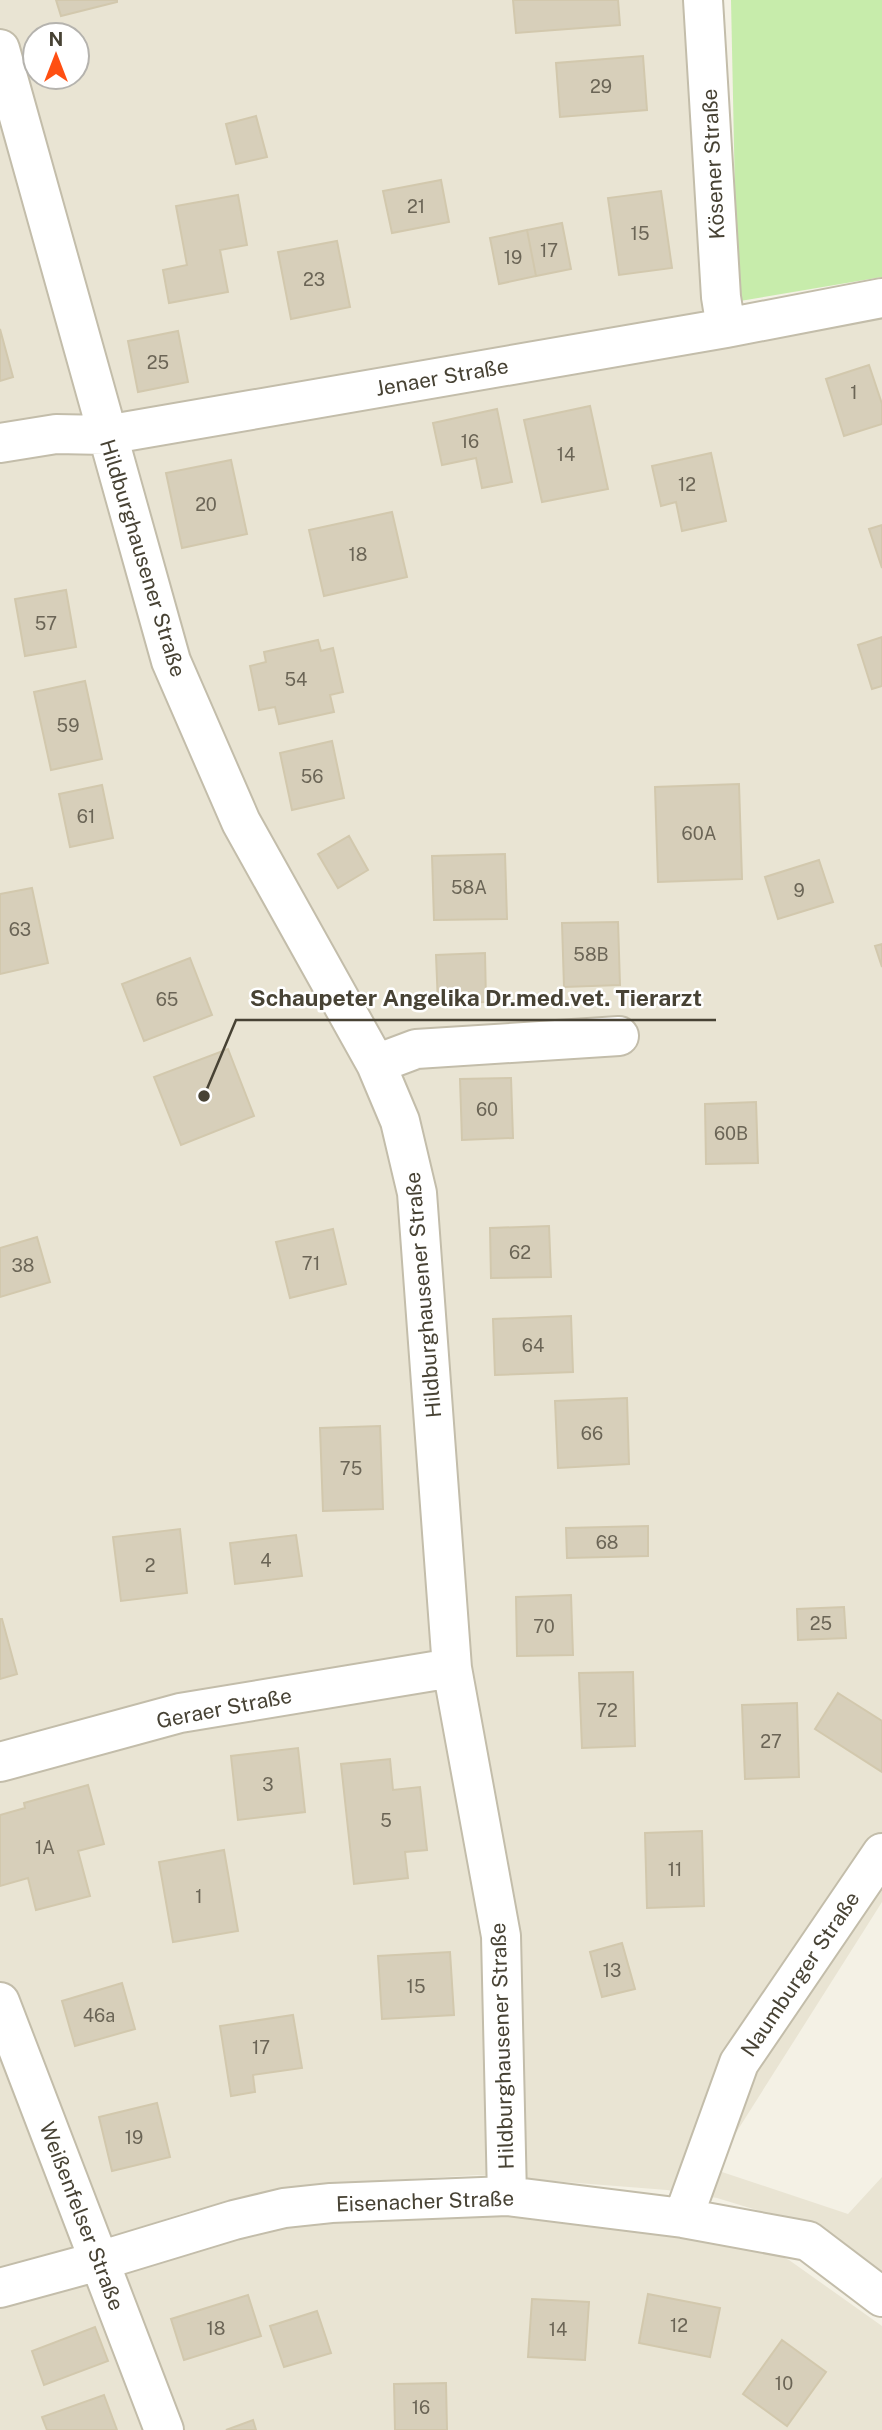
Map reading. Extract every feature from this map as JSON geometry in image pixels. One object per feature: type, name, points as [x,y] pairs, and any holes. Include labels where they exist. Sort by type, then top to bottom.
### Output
[{"type":"street","name":"Kösener Straße","points":[[704,0],[721,297],[726,328]]},
{"type":"street","name":"Hildburghausener Straße","points":[[0,49],[171,661],[241,822],[376,1064],[400,1121],[417,1193],[452,1668],[501,1936],[508,2196]]},
{"type":"street","name":"Jenaer Straße","points":[[0,443],[56,433],[106,435],[726,328],[882,298]]},
{"type":"street","points":[[376,1064],[416,1049],[619,1036]]},
{"type":"street","name":"Geraer Straße","points":[[0,1762],[180,1713],[452,1668]]},
{"type":"street","name":"Naumburger Straße","points":[[682,2217],[739,2063],[882,1853]]},
{"type":"street","name":"Weißenfelser Straße","points":[[0,2002],[163,2430]]},
{"type":"street","name":"Eisenacher Straße","points":[[0,2288],[284,2208],[331,2203],[508,2196],[682,2217],[808,2241],[882,2297]]},
{"type":"shaded area","points":[[0,0],[695,0],[709,347],[882,312],[882,1902],[713,2169],[848,2214],[882,2177],[882,2282],[796,2222],[717,2198],[667,2190],[477,2175],[309,2187],[187,2212],[71,2250],[0,2268]]},
{"type":"shaded area","points":[[484,2210],[742,2240],[789,2260],[882,2326],[882,2430],[0,2430],[0,2300],[247,2231],[328,2218]]},
{"type":"green space","points":[[731,0],[882,0],[882,277],[740,301],[737,291]]},
{"type":"building","points":[[56,0],[117,0],[117,2],[61,16]]},
{"type":"building","points":[[513,0],[618,0],[620,25],[516,33]]},
{"type":"building","points":[[643,56],[647,110],[560,117],[556,63]]},
{"type":"building","points":[[256,116],[267,157],[236,164],[226,124]]},
{"type":"building","points":[[441,180],[449,222],[392,233],[383,191]]},
{"type":"building","points":[[661,191],[672,268],[619,275],[608,198]]},
{"type":"building","points":[[238,195],[247,245],[220,250],[228,292],[169,303],[163,270],[187,265],[176,206]]},
{"type":"building","points":[[562,223],[571,269],[536,276],[527,230]]},
{"type":"building","points":[[527,230],[536,276],[499,284],[490,238]]},
{"type":"building","points":[[337,241],[350,307],[291,319],[278,252]]},
{"type":"building","points":[[0,329],[13,377],[0,381]]},
{"type":"building","points":[[178,331],[188,382],[138,392],[128,341]]},
{"type":"building","points":[[869,365],[882,404],[882,424],[844,436],[826,379]]},
{"type":"building","points":[[590,406],[608,489],[542,502],[524,420]]},
{"type":"building","points":[[497,409],[512,482],[482,488],[476,458],[442,465],[433,423]]},
{"type":"building","points":[[711,453],[726,521],[682,531],[676,502],[661,506],[652,466]]},
{"type":"building","points":[[231,460],[247,534],[182,548],[166,473]]},
{"type":"building","points":[[392,512],[407,577],[324,596],[309,530]]},
{"type":"building","points":[[882,525],[882,568],[869,529]]},
{"type":"building","points":[[66,590],[76,647],[25,656],[15,599]]},
{"type":"building","points":[[882,637],[882,686],[872,689],[858,645]]},
{"type":"building","points":[[318,640],[321,651],[333,648],[343,692],[330,695],[334,712],[279,724],[275,707],[259,710],[250,666],[266,662],[264,652]]},
{"type":"building","points":[[85,681],[102,759],[51,770],[34,692]]},
{"type":"building","points":[[332,741],[344,798],[292,810],[280,753]]},
{"type":"building","points":[[739,784],[742,879],[658,882],[655,787]]},
{"type":"building","points":[[102,785],[113,838],[70,847],[59,794]]},
{"type":"building","points":[[349,836],[368,870],[338,888],[318,854]]},
{"type":"building","points":[[505,854],[507,919],[434,920],[432,856]]},
{"type":"building","points":[[819,860],[833,902],[778,919],[765,877]]},
{"type":"building","points":[[32,888],[48,963],[0,974],[0,894]]},
{"type":"building","points":[[618,922],[620,985],[564,987],[562,923]]},
{"type":"building","points":[[882,944],[882,967],[875,946]]},
{"type":"building","points":[[485,953],[486,1002],[438,1004],[436,955]]},
{"type":"building","points":[[190,958],[212,1015],[144,1041],[122,984]]},
{"type":"building","points":[[228,1049],[254,1116],[181,1145],[154,1077]]},
{"type":"building","points":[[511,1078],[513,1138],[462,1140],[460,1079]]},
{"type":"building","points":[[756,1102],[758,1163],[706,1164],[705,1104]]},
{"type":"building","points":[[549,1226],[551,1277],[491,1278],[490,1228]]},
{"type":"building","points":[[333,1229],[346,1284],[290,1298],[276,1242]]},
{"type":"building","points":[[37,1237],[50,1282],[0,1297],[0,1248]]},
{"type":"building","points":[[571,1316],[573,1372],[495,1375],[493,1319]]},
{"type":"building","points":[[627,1398],[629,1464],[558,1468],[555,1401]]},
{"type":"building","points":[[380,1426],[383,1509],[323,1511],[320,1428]]},
{"type":"building","points":[[648,1526],[648,1556],[567,1558],[566,1528]]},
{"type":"building","points":[[180,1529],[187,1593],[121,1601],[113,1537]]},
{"type":"building","points":[[296,1535],[302,1576],[235,1584],[230,1543]]},
{"type":"building","points":[[571,1595],[573,1655],[517,1656],[516,1597]]},
{"type":"building","points":[[844,1607],[846,1638],[798,1640],[797,1609]]},
{"type":"building","points":[[0,1619],[17,1674],[0,1679]]},
{"type":"building","points":[[633,1672],[635,1746],[582,1748],[579,1673]]},
{"type":"building","points":[[838,1693],[882,1721],[882,1772],[815,1729]]},
{"type":"building","points":[[797,1703],[799,1777],[745,1779],[742,1705]]},
{"type":"building","points":[[298,1748],[305,1812],[238,1820],[231,1756]]},
{"type":"building","points":[[390,1759],[393,1790],[420,1787],[427,1850],[405,1852],[408,1878],[354,1884],[341,1764]]},
{"type":"building","points":[[88,1785],[104,1844],[78,1851],[90,1896],[36,1910],[28,1878],[0,1886],[0,1815],[25,1808],[24,1803]]},
{"type":"building","points":[[702,1831],[704,1906],[647,1908],[645,1833]]},
{"type":"building","points":[[224,1850],[238,1931],[173,1942],[159,1862]]},
{"type":"building","points":[[622,1943],[635,1989],[602,1997],[590,1952]]},
{"type":"building","points":[[450,1952],[454,2015],[382,2019],[378,1956]]},
{"type":"building","points":[[122,1983],[135,2029],[75,2046],[62,2001]]},
{"type":"building","points":[[293,2015],[302,2068],[253,2075],[255,2092],[231,2096],[220,2026]]},
{"type":"building","points":[[157,2103],[170,2157],[112,2171],[99,2117]]},
{"type":"building","points":[[648,2294],[720,2308],[710,2357],[639,2343]]},
{"type":"building","points":[[248,2295],[261,2336],[184,2360],[171,2319]]},
{"type":"building","points":[[532,2299],[589,2302],[585,2360],[528,2357]]},
{"type":"building","points":[[317,2311],[331,2353],[284,2367],[270,2326]]},
{"type":"building","points":[[95,2327],[108,2361],[44,2385],[32,2351]]},
{"type":"building","points":[[782,2340],[826,2372],[787,2426],[743,2394]]},
{"type":"building","points":[[446,2383],[447,2430],[395,2430],[394,2384]]},
{"type":"building","points":[[104,2395],[117,2430],[47,2430],[42,2417]]},
{"type":"building","points":[[253,2420],[256,2430],[226,2430]]},
{"type":"place","name":"Schaupeter Angelika Dr.med.vet. Tierarzt","points":[[204,1096]]}]
